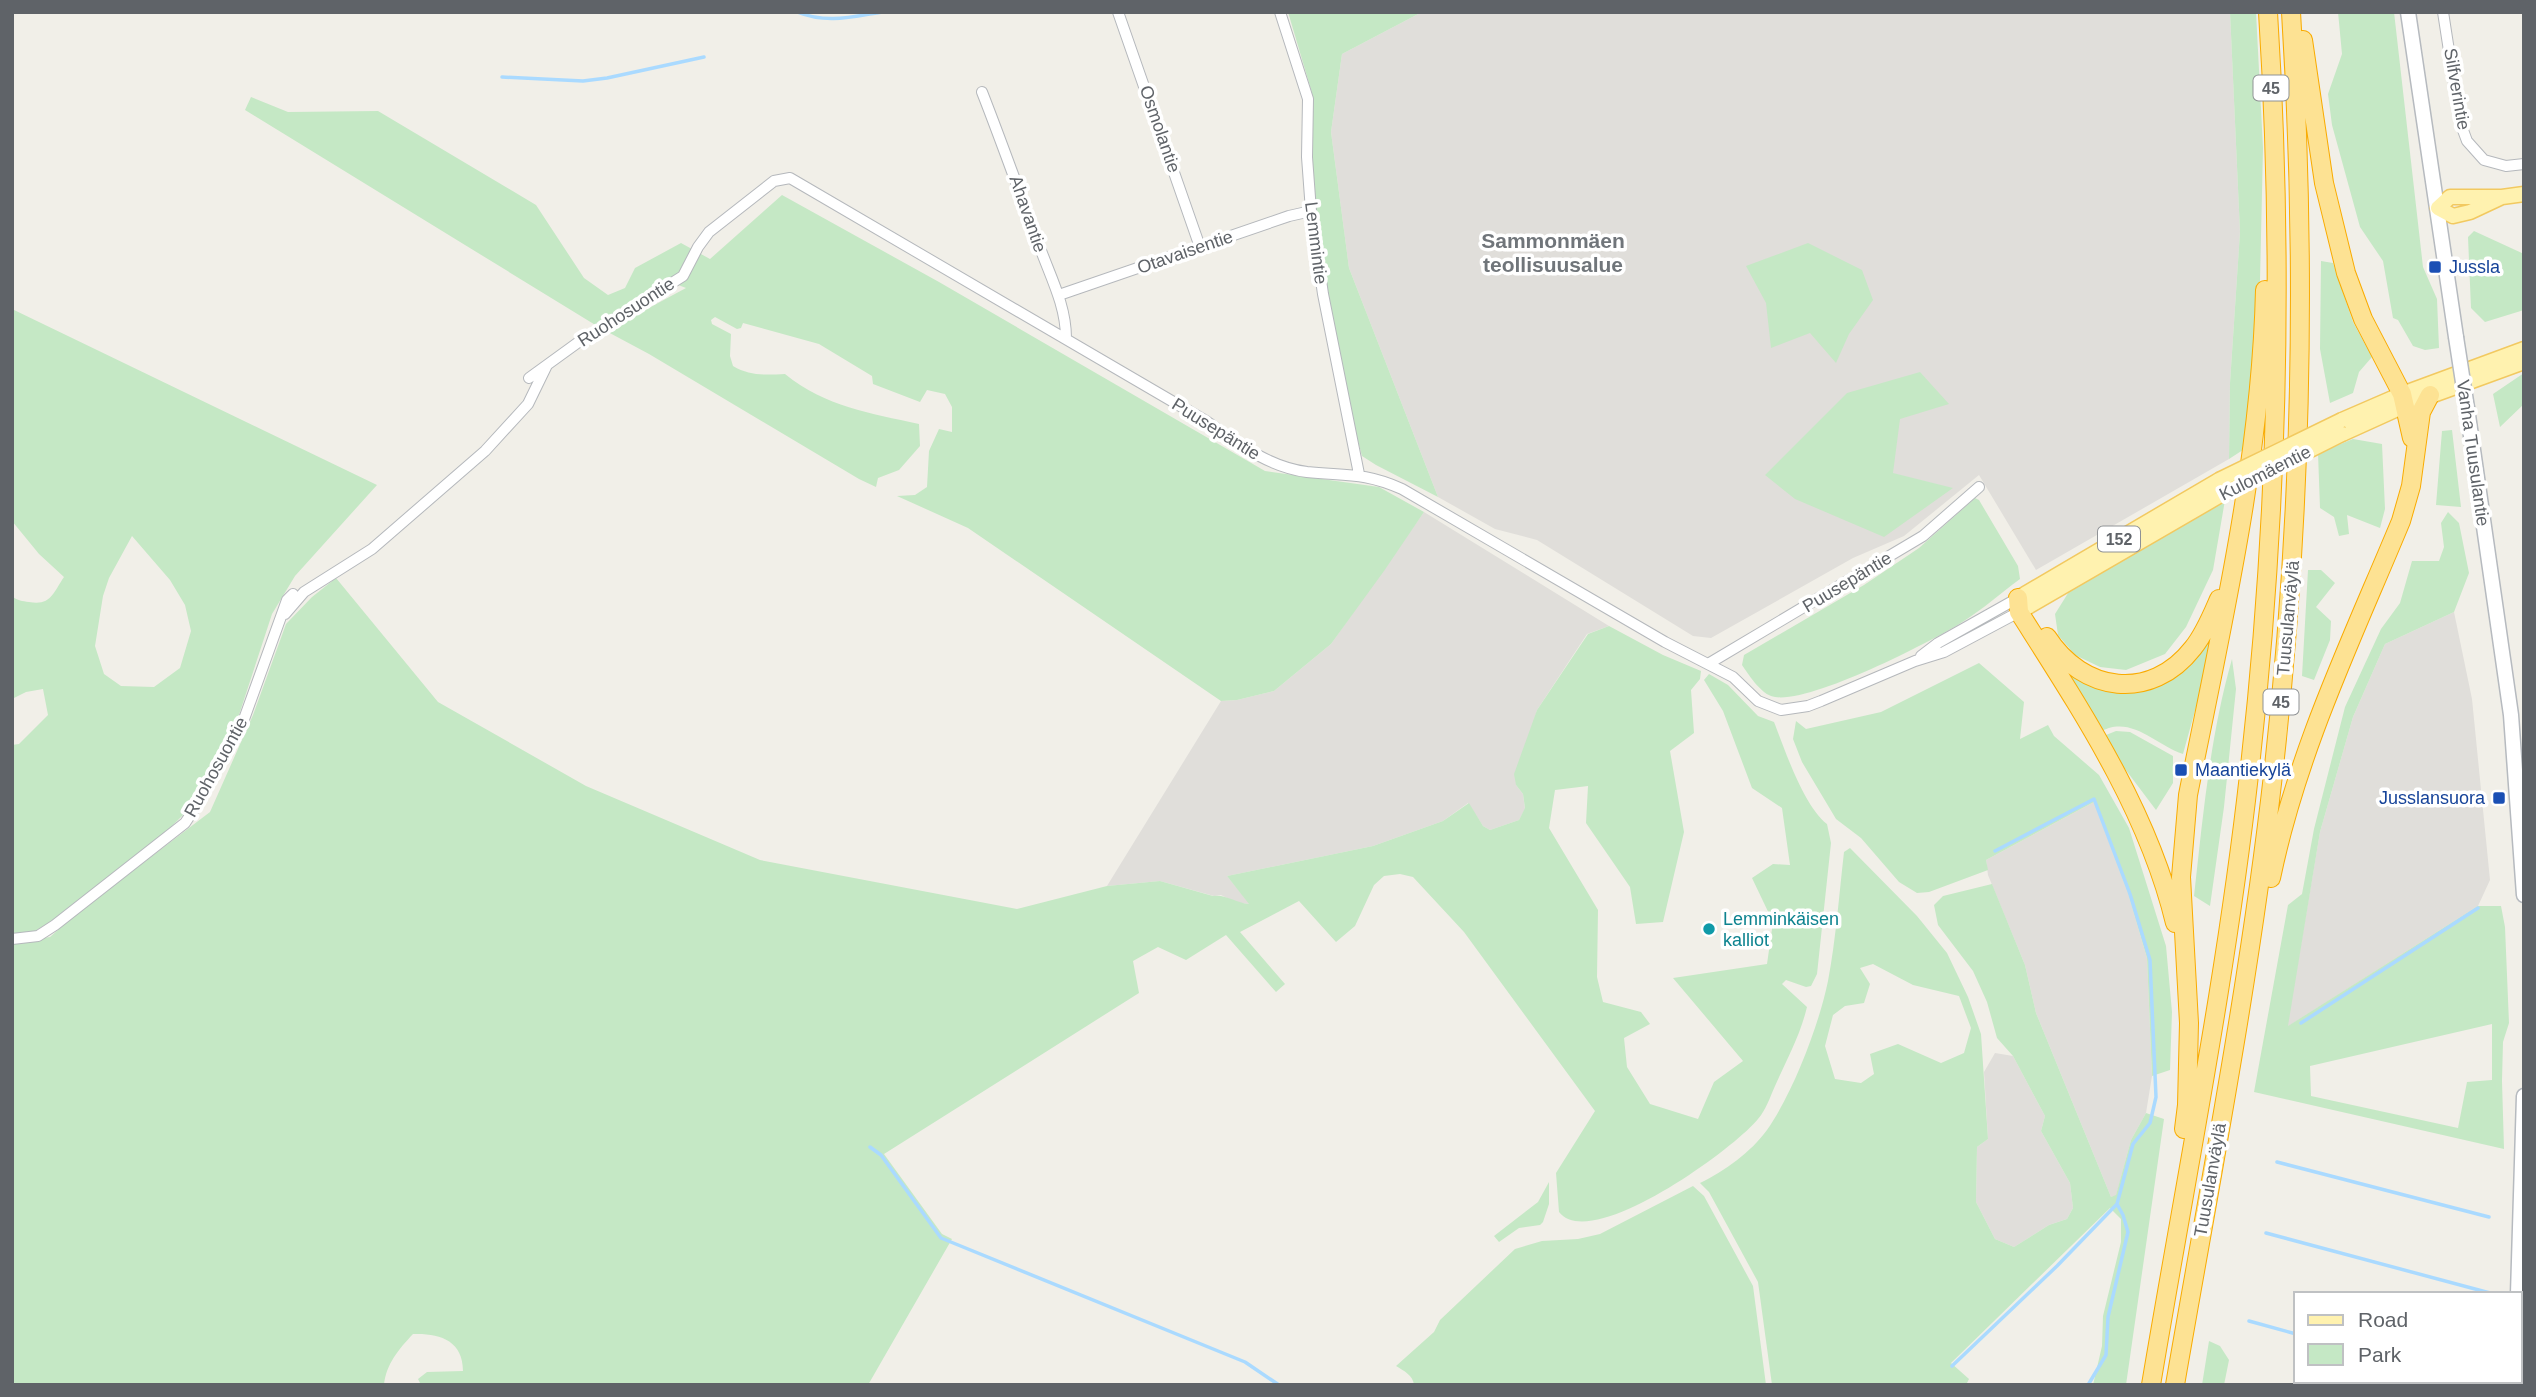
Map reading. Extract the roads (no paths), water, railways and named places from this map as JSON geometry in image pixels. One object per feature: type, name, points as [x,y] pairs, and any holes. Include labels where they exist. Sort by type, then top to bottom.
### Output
[{"type":"highway","name":"Tuusulanväylä","points":[[2151,1385],[2238,865],[2258,682],[2273,496],[2277,297],[2275,164],[2268,12]]},
{"type":"highway","name":"Tuusulanväylä","points":[[2175,1385],[2237,1024],[2273,776],[2297,495],[2301,377],[2301,226],[2298,111],[2291,12]]},
{"type":"highway","points":[[2299,12],[2324,183],[2346,273],[2363,318],[2404,399],[2415,450]]},
{"type":"highway","points":[[2180,1219],[2181,1148],[2187,1105],[2189,1059],[2181,877],[2188,796],[2245,504],[2256,429],[2267,234],[2275,164]]},
{"type":"highway","points":[[2237,1024],[2280,831],[2293,787],[2325,699],[2401,521],[2411,486],[2421,412],[2430,395]]},
{"type":"highway","points":[[2023,606],[2059,654],[2074,668],[2092,678],[2109,683],[2138,684],[2163,675],[2193,648],[2219,600],[2235,553]]},
{"type":"highway","points":[[2023,606],[2133,808],[2162,878],[2184,965]]},
{"type":"main road","name":"Vanha Tuusulantie","points":[[2407,12],[2517,714],[2524,895]]},
{"type":"main road","points":[[2438,208],[2453,216],[2470,212],[2502,197],[2524,194]]},
{"type":"main road","name":"Kulomäentie","points":[[2023,606],[2219,480],[2524,349]]},
{"type":"main road","name":"Kulomäentie","points":[[2404,399],[2430,395],[2524,362]]},
{"type":"main road","name":"Kulomäentie","points":[[2023,606],[2342,427]]},
{"type":"main road","points":[[2521,1292],[2524,1096]]},
{"type":"street","name":"Osmolantie","points":[[1118,12],[1200,247]]},
{"type":"street","name":"Lemmintie","points":[[1280,12],[1308,99],[1307,157],[1311,211],[1323,295],[1359,474]]},
{"type":"street","name":"Silfverintie","points":[[2442,12],[2460,122],[2467,141],[2484,160],[2506,166],[2524,164]]},
{"type":"street","name":"Ahavantie","points":[[982,92],[1059,295],[1066,322],[1066,338]]},
{"type":"street","name":"Puusepäntie","points":[[775,181],[790,178],[1066,338],[1268,461],[1305,472],[1359,474],[1402,489],[1665,642],[1733,677],[1758,701],[1781,710],[1808,706],[1915,661],[1938,643],[2023,606]]},
{"type":"street","name":"Ruohosuontie","points":[[529,378],[683,276],[709,232],[775,181]]},
{"type":"street","name":"Otavaisentie","points":[[1059,295],[1311,211]]},
{"type":"street","points":[[280,620],[304,592],[372,549],[485,451],[528,404],[548,364]]},
{"type":"street","name":"Puusepäntie","points":[[1707,664],[1923,536],[1979,487]]},
{"type":"street","name":"Ruohosuontie","points":[[12,939],[37,936],[55,925],[185,823],[239,733],[280,620],[293,594]]},
{"type":"waterway","points":[[797,12],[829,19],[882,12]]},
{"type":"waterway","points":[[502,77],[583,81],[704,57]]},
{"type":"waterway","points":[[1995,851],[2094,799],[2130,894],[2150,960],[2156,1097],[2150,1123],[2133,1144],[2117,1204],[2128,1232],[2108,1317],[2106,1355],[2088,1385]]},
{"type":"waterway","points":[[2301,1023],[2478,908]]},
{"type":"waterway","points":[[870,1147],[881,1155],[941,1238],[1245,1362],[1279,1385]]},
{"type":"waterway","points":[[2277,1162],[2489,1217]]},
{"type":"waterway","points":[[1952,1366],[2057,1266],[2117,1204]]},
{"type":"waterway","points":[[2266,1233],[2486,1292]]},
{"type":"waterway","points":[[2249,1321],[2294,1333]]},
{"type":"place","name":"Jussla","points":[[2435,267]]},
{"type":"place","name":"Maantiekylä","points":[[2181,770]]},
{"type":"place","name":"Jusslansuora","points":[[2499,798]]},
{"type":"place","name":"Lemminkäisen kalliot","points":[[1709,929]]},
{"type":"district","name":"Sammonmäen teollisuusalue","points":[[1553,252]]}]
